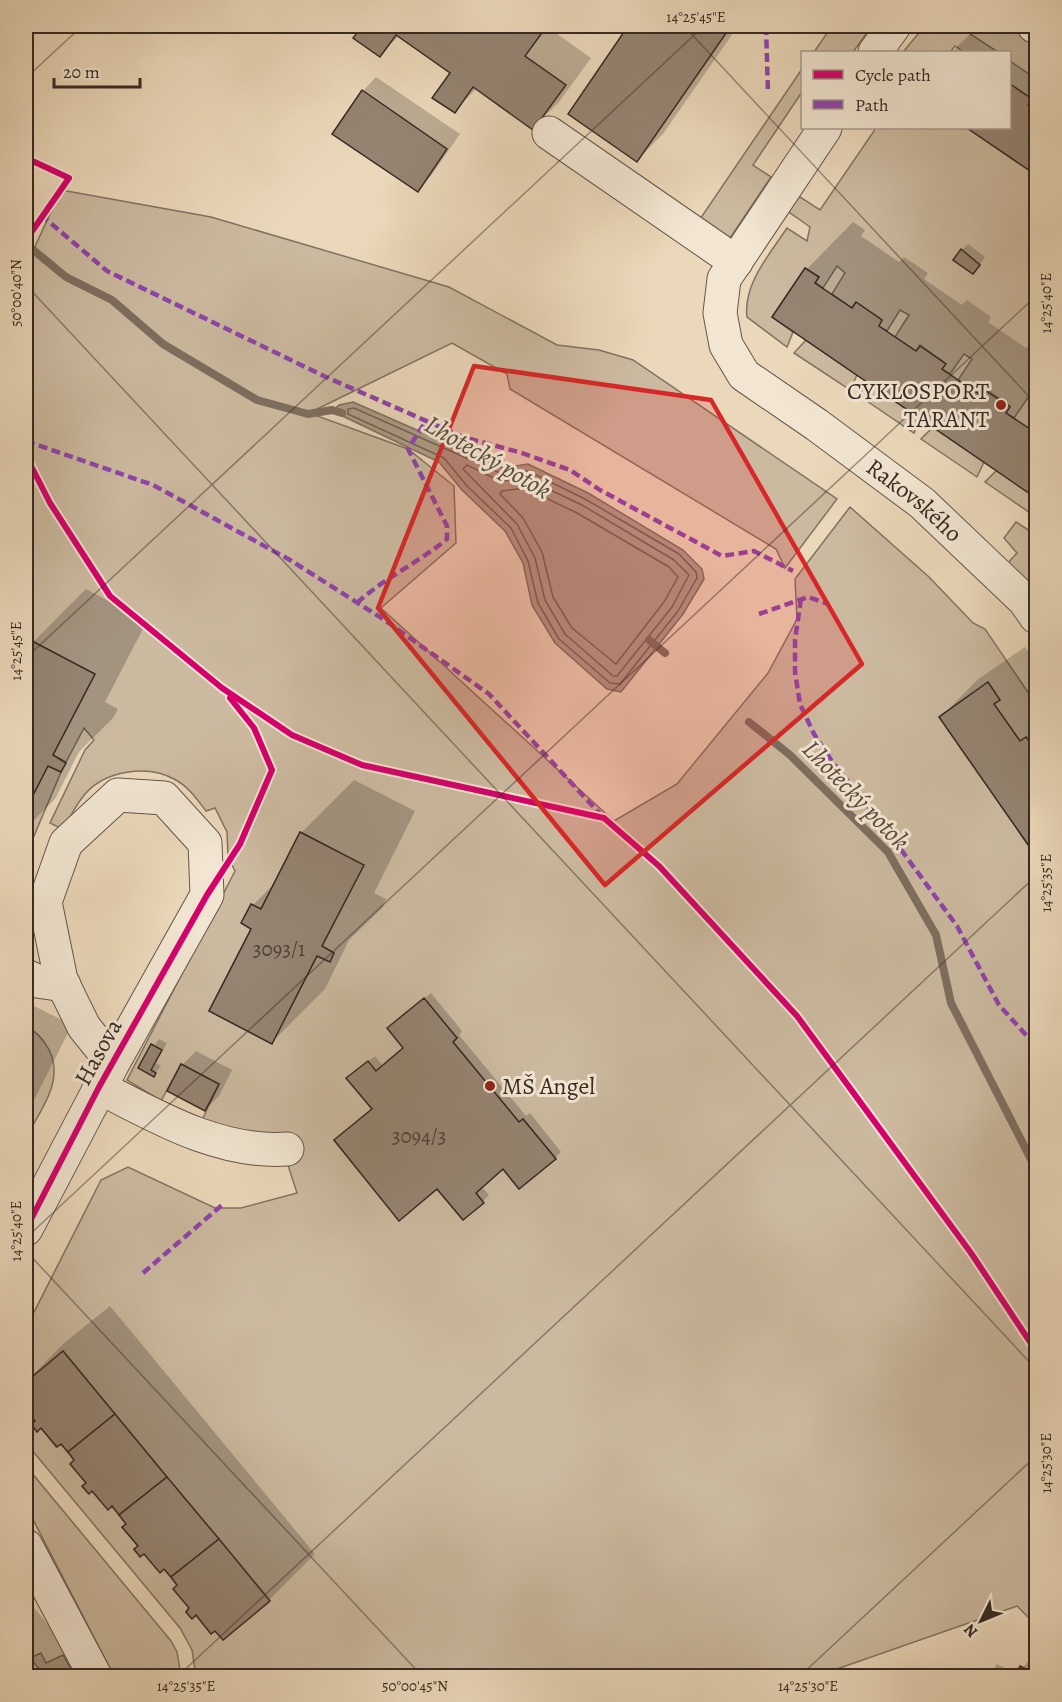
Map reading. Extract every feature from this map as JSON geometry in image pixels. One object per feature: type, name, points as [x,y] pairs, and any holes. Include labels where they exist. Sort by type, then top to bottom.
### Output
[{"type":"street","name":"Rakovského","points":[[824,129],[724,279],[720,313],[726,345],[744,375],[817,425],[922,503],[1024,600],[1036,617]]},
{"type":"street","points":[[549,133],[736,262]]},
{"type":"street","name":"Hasova","points":[[26,1229],[106,1075],[207,895],[205,843],[164,798],[118,795],[66,843],[45,902],[64,985],[106,1075]]},
{"type":"street","points":[[26,976],[37,981],[64,985]]},
{"type":"street","points":[[106,1075],[202,1137],[266,1151],[288,1149]]},
{"type":"street","points":[[26,1546],[95,1677]]},
{"type":"highlighted area","points":[[474,366],[711,400],[862,664],[605,885],[378,608]]},
{"type":"shaded area","points":[[832,26],[872,26],[854,51],[815,51]]},
{"type":"shaded area","points":[[931,26],[958,26],[996,51],[962,51],[955,46],[951,51],[904,51],[918,34]]},
{"type":"shaded area","points":[[1011,62],[1036,79],[1036,110],[1028,105],[1031,99],[1011,85]]},
{"type":"shaded area","points":[[801,70],[801,93],[753,165],[771,177],[728,241],[698,222]]},
{"type":"shaded area","points":[[875,129],[968,129],[1036,175],[1036,401],[1029,396],[1014,418],[1006,413],[1010,406],[984,388],[979,394],[958,380],[972,359],[964,354],[950,374],[942,369],[945,363],[920,345],[916,351],[895,337],[909,315],[900,310],[887,331],[878,326],[882,320],[856,302],[852,308],[832,294],[845,273],[837,266],[823,288],[815,282],[819,277],[805,268],[772,317],[793,332],[787,347],[747,317],[749,293],[753,281],[787,228],[807,241],[810,227],[786,210],[797,195],[820,210]],"holes":[[[961,250],[980,265],[973,274],[953,260]]]},
{"type":"shaded area","points":[[61,190],[211,217],[449,287],[557,345],[599,350],[633,360],[837,499],[785,568],[776,549],[510,389],[507,374],[452,343],[309,413],[408,449],[454,486],[456,543],[381,608],[614,821],[677,784],[768,673],[797,619],[795,579],[850,507],[929,577],[973,623],[985,629],[1036,704],[1036,751],[1026,737],[1020,741],[994,704],[1000,700],[988,682],[939,717],[1036,856],[1036,1625],[1017,1606],[817,1676],[196,1676],[192,1650],[180,1628],[26,1443],[26,1409],[35,1421],[31,1424],[37,1431],[41,1428],[56,1447],[61,1444],[74,1460],[86,1483],[82,1486],[88,1493],[92,1491],[108,1509],[112,1506],[126,1524],[122,1527],[138,1546],[134,1550],[140,1556],[144,1554],[160,1572],[164,1569],[177,1585],[189,1608],[186,1612],[191,1618],[196,1615],[211,1634],[215,1631],[223,1640],[269,1602],[63,1351],[26,1382],[26,1328],[101,1180],[128,1167],[215,1208],[241,1208],[297,1193],[287,1162],[234,1130],[202,1120],[219,1084],[181,1064],[161,1101],[127,1080],[235,871],[228,857],[227,832],[215,808],[206,811],[188,789],[163,774],[127,772],[93,786],[70,816],[64,830],[50,823],[85,750],[94,740],[84,728],[66,762],[53,755],[94,674],[32,641],[26,653],[26,451],[30,452],[26,438],[26,266]],"holes":[[[300,832],[363,865],[322,946],[334,953],[330,961],[317,956],[272,1043],[209,1011],[251,929],[242,923],[251,904],[261,909]],[[457,1038],[453,1042],[519,1122],[523,1119],[556,1159],[519,1189],[503,1169],[476,1193],[463,1220],[437,1189],[399,1220],[334,1140],[372,1109],[347,1078],[376,1071],[403,1048]]]},
{"type":"shaded area","points":[[806,340],[857,375],[850,390],[794,353]]},
{"type":"shaded area","points":[[869,384],[920,418],[914,433],[858,395]]},
{"type":"shaded area","points":[[933,427],[984,462],[977,477],[921,439]]},
{"type":"shaded area","points":[[997,470],[1036,497],[1036,517],[985,482]]},
{"type":"shaded area","points":[[1016,522],[1036,535],[1036,600],[1007,564],[1017,553],[1004,538]]},
{"type":"shaded area","points":[[48,765],[61,772],[26,855],[26,808]]},
{"type":"shaded area","points":[[26,1026],[41,1038],[48,1048],[53,1060],[54,1072],[53,1083],[44,1106],[26,1138]]},
{"type":"shaded area","points":[[26,1466],[171,1641],[177,1652],[181,1676],[114,1676],[26,1506]]},
{"type":"shaded area","points":[[41,1653],[46,1663],[63,1655],[75,1676],[45,1676],[30,1658]]},
{"type":"water","points":[[353,402],[503,468],[528,464],[588,493],[683,550],[702,569],[704,579],[683,614],[621,692],[607,689],[555,643],[532,605],[523,563],[505,531],[462,490],[439,462],[332,411],[339,405]]},
{"type":"building","points":[[362,26],[485,26],[491,30],[494,26],[547,26],[525,56],[566,85],[533,130],[473,87],[455,113],[432,98],[450,73],[396,35],[380,57],[353,38]]},
{"type":"building","points":[[628,26],[731,26],[637,162],[568,114]]},
{"type":"building","points":[[1011,85],[1032,99],[1028,105],[1036,110],[1036,175],[968,129],[1011,129]]},
{"type":"building","points":[[362,90],[447,149],[418,192],[332,134]]},
{"type":"building","points":[[961,249],[980,265],[973,274],[953,260]]},
{"type":"building","points":[[805,268],[819,277],[815,283],[852,308],[856,302],[882,320],[879,326],[916,351],[920,346],[946,364],[942,369],[979,394],[983,389],[1010,407],[1006,413],[1036,433],[1036,498],[772,317]]},
{"type":"building","points":[[32,641],[95,674],[53,755],[66,763],[61,772],[48,766],[26,809],[26,653]]},
{"type":"building","points":[[988,682],[1000,700],[994,704],[1020,741],[1026,737],[1036,751],[1036,856],[939,717]]},
{"type":"building","points":[[300,832],[364,865],[322,946],[334,953],[330,962],[317,956],[272,1044],[209,1011],[251,929],[241,923],[251,904],[261,909]]},
{"type":"building","points":[[424,998],[457,1038],[453,1042],[519,1122],[523,1119],[556,1159],[519,1189],[503,1169],[476,1193],[484,1203],[463,1220],[437,1189],[399,1221],[334,1140],[372,1109],[346,1078],[368,1061],[376,1071],[403,1048],[387,1028]]},
{"type":"building","points":[[151,1044],[162,1050],[151,1070],[156,1073],[154,1077],[138,1068]]},
{"type":"building","points":[[181,1064],[219,1084],[205,1111],[167,1091]]},
{"type":"building","points":[[63,1351],[115,1414],[68,1452],[61,1444],[57,1447],[41,1428],[37,1432],[31,1424],[35,1421],[26,1409],[26,1382]]},
{"type":"building","points":[[115,1414],[167,1477],[119,1515],[112,1506],[108,1510],[92,1491],[89,1494],[82,1486],[86,1483],[70,1464],[74,1460],[68,1452]]},
{"type":"building","points":[[167,1477],[219,1539],[171,1577],[164,1569],[160,1573],[144,1554],[140,1557],[134,1549],[138,1546],[122,1527],[126,1524],[119,1515]]},
{"type":"building","points":[[219,1539],[270,1601],[223,1640],[215,1631],[211,1634],[196,1615],[192,1619],[186,1612],[189,1608],[173,1589],[177,1585],[171,1577]]},
{"type":"building","points":[[1020,1666],[1036,1674],[1036,1676],[1015,1676]]},
{"type":"building","points":[[989,1670],[1003,1676],[986,1676]]},
{"type":"waterway","name":"Lhotecký potok","points":[[26,244],[66,277],[112,300],[163,344],[257,400],[308,414],[332,410],[342,413]]},
{"type":"waterway","name":"Lhotecký potok","points":[[649,640],[665,653]]},
{"type":"waterway","name":"Lhotecký potok","points":[[749,722],[790,755],[888,852],[936,935],[951,1003],[1036,1169]]},
{"type":"marked path","points":[[766,26],[768,93]]},
{"type":"marked path","points":[[41,215],[107,271],[326,377],[463,437],[522,453],[570,470],[600,490],[722,556],[754,551],[793,571]]},
{"type":"marked path","points":[[357,603],[447,539],[447,526],[408,449],[426,421]]},
{"type":"marked path","points":[[26,441],[153,485],[290,560],[383,619],[489,694],[603,817]]},
{"type":"marked path","points":[[759,614],[808,597],[828,604]]},
{"type":"marked path","points":[[801,599],[795,640],[795,672],[800,704],[814,734],[833,763],[880,821],[957,926],[999,1005],[1036,1046]]},
{"type":"marked path","points":[[143,1273],[222,1205]]},
{"type":"cycle path","points":[[26,158],[69,178],[26,240]]},
{"type":"cycle path","points":[[26,456],[50,503],[110,596],[222,688],[292,735],[362,765],[604,818],[659,866],[797,1016],[971,1253],[1036,1351]]},
{"type":"cycle path","points":[[26,1229],[99,1087],[207,895],[240,844],[272,770],[254,728],[230,698]]},
{"type":"place","name":"CYKLOSPORT TARANT","points":[[1001,405]]},
{"type":"place","name":"MŠ Angel","points":[[490,1086]]}]
